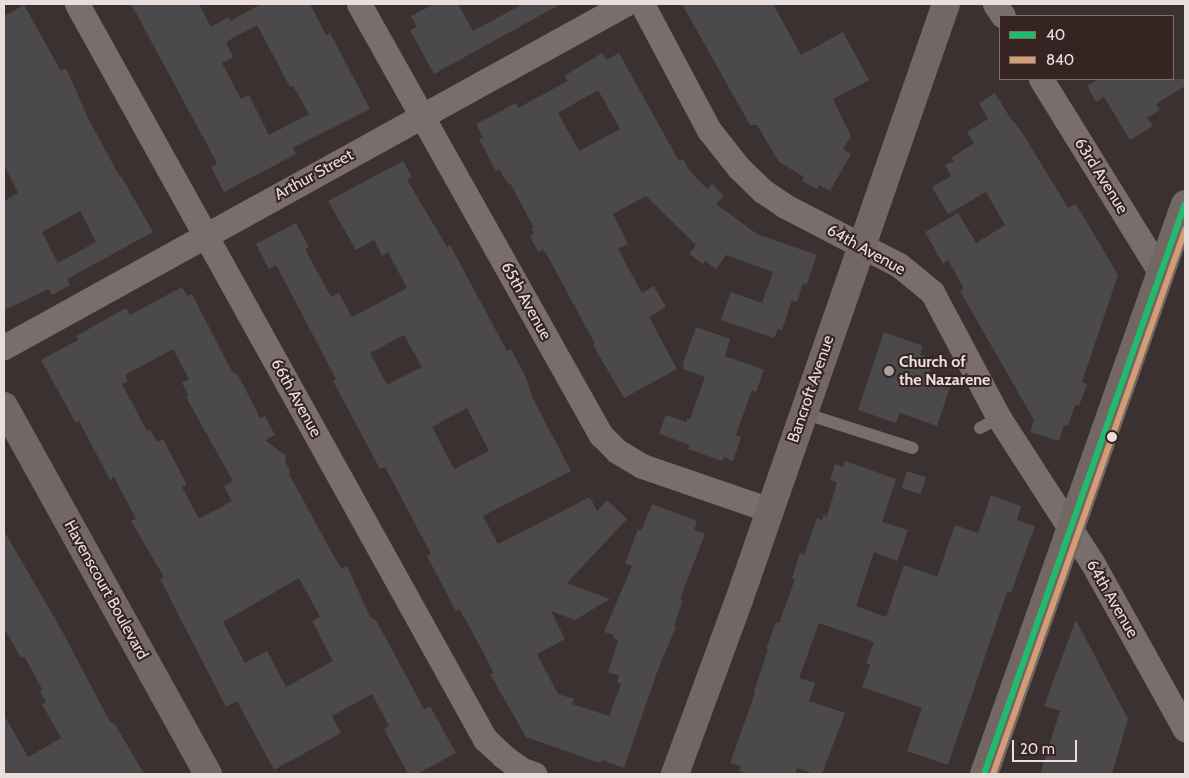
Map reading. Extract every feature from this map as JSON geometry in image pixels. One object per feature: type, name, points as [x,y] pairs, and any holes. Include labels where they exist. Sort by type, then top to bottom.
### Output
[{"type":"street","name":"66th Avenue","points":[[77,4],[207,234],[485,739],[502,756],[522,770],[534,774]]},
{"type":"street","name":"65th Avenue","points":[[359,4],[601,435],[617,451],[642,466],[770,510]]},
{"type":"street","name":"Arthur Street","points":[[4,347],[421,114],[625,4]]},
{"type":"street","name":"64th Avenue","points":[[642,4],[709,130],[739,168],[763,191],[785,206],[899,265],[932,292],[989,423],[1071,530],[1096,570],[1185,729]]},
{"type":"street","name":"Bancroft Avenue","points":[[675,774],[770,510],[946,4]]},
{"type":"street","points":[[996,4],[1002,15]]},
{"type":"street","name":"63rd Avenue","points":[[1043,80],[1161,273]]},
{"type":"street","points":[[984,774],[1185,204]]},
{"type":"street","name":"Havenscourt Boulevard","points":[[4,406],[208,774]]},
{"type":"lane","points":[[803,413],[913,448]]},
{"type":"building","points":[[131,4],[199,4],[211,27],[228,17],[230,21],[261,4],[310,4],[326,35],[330,33],[370,109],[293,148],[296,154],[224,192],[211,167],[217,163]],"holes":[[[257,25],[290,87],[293,86],[309,114],[269,135],[249,95],[241,99],[222,63],[233,57],[226,42]]]},
{"type":"building","points":[[434,4],[458,4],[473,31],[523,4],[561,4],[434,74],[410,30],[417,27],[411,16]]},
{"type":"building","points":[[682,4],[773,4],[801,55],[843,32],[869,80],[833,99],[851,136],[843,149],[851,154],[830,191],[819,185],[817,189],[802,181],[804,177],[779,162],[757,125],[750,125]]},
{"type":"building","points":[[24,5],[61,71],[66,68],[89,120],[153,232],[67,279],[70,285],[52,295],[49,289],[4,310],[4,201],[18,193],[4,165],[4,16]],"holes":[[[80,211],[96,242],[58,263],[42,232]]]},
{"type":"building","points":[[602,53],[606,60],[619,53],[679,161],[683,159],[689,170],[707,189],[712,184],[724,196],[716,204],[757,234],[817,255],[807,284],[803,283],[797,302],[792,300],[782,330],[778,329],[774,338],[721,320],[731,292],[762,303],[773,272],[726,255],[716,269],[705,261],[703,264],[689,254],[696,245],[646,196],[613,214],[628,244],[618,249],[642,293],[654,286],[666,307],[649,317],[677,369],[624,398],[593,345],[595,344],[546,253],[543,250],[538,252],[530,236],[534,234],[531,229],[534,228],[510,183],[508,184],[499,169],[496,171],[479,139],[483,137],[476,124],[516,103],[518,108],[568,81],[564,76]],"holes":[[[598,90],[620,129],[579,151],[558,113]]]},
{"type":"building","points":[[1185,79],[1185,86],[1156,104],[1160,110],[1147,118],[1153,126],[1130,140],[1104,97],[1096,102],[1087,86],[1096,81]]},
{"type":"building","points":[[995,93],[1012,121],[1025,137],[1068,208],[1076,204],[1118,275],[1082,382],[1087,384],[1079,406],[1075,405],[1068,426],[1064,425],[1059,441],[1030,432],[1034,420],[960,291],[964,289],[948,260],[943,264],[925,232],[958,213],[976,243],[1005,225],[986,192],[948,214],[932,187],[951,176],[945,165],[954,161],[951,158],[974,143],[967,132],[988,119],[979,103]]},
{"type":"building","points":[[403,161],[412,177],[407,180],[447,247],[450,245],[507,351],[511,349],[527,380],[532,397],[571,471],[483,516],[498,544],[590,497],[597,511],[607,500],[627,519],[567,583],[610,599],[575,620],[551,611],[565,639],[537,654],[558,694],[574,699],[572,704],[609,716],[621,684],[617,682],[619,676],[608,672],[618,640],[613,638],[614,635],[604,632],[632,566],[625,563],[638,529],[641,531],[652,504],[697,521],[694,530],[705,534],[680,599],[683,600],[674,625],[676,626],[656,675],[624,768],[602,760],[600,763],[526,737],[490,674],[494,673],[468,624],[459,609],[456,611],[427,556],[431,554],[385,467],[380,469],[333,381],[336,379],[276,265],[269,269],[256,244],[296,223],[309,247],[305,249],[331,297],[339,293],[352,317],[407,288],[388,252],[382,256],[374,240],[356,250],[328,201]],"holes":[[[404,335],[422,367],[387,385],[370,353]],[[467,408],[489,451],[454,469],[432,427]]]},
{"type":"building","points":[[182,287],[187,296],[192,294],[232,372],[238,375],[260,418],[265,416],[275,435],[265,440],[285,455],[286,463],[291,473],[289,474],[336,560],[342,569],[347,566],[370,617],[376,620],[424,709],[430,706],[456,753],[417,774],[408,774],[384,729],[389,726],[372,694],[332,716],[341,733],[274,770],[237,701],[226,707],[160,579],[164,577],[131,521],[136,519],[114,477],[110,480],[79,421],[76,423],[41,360],[78,340],[76,336],[126,308],[130,315]],"holes":[[[173,349],[189,379],[182,383],[189,396],[186,397],[233,481],[224,486],[232,501],[199,519],[182,487],[187,485],[163,439],[157,442],[150,429],[147,431],[122,384],[128,381],[125,375]],[[299,578],[320,617],[312,621],[333,661],[286,687],[267,651],[245,663],[223,622]]]},
{"type":"building","points":[[696,327],[730,339],[725,356],[764,370],[756,392],[752,390],[736,435],[741,437],[733,461],[724,457],[722,461],[688,449],[690,445],[659,434],[666,415],[686,422],[687,418],[690,419],[705,377],[683,369],[684,365],[682,366]]},
{"type":"building","points":[[884,332],[923,346],[920,355],[934,360],[927,379],[950,387],[937,426],[900,413],[896,423],[858,410]]},
{"type":"building","points":[[845,461],[896,479],[882,522],[908,530],[897,561],[874,552],[856,606],[886,617],[904,565],[937,577],[955,525],[978,533],[991,495],[1021,506],[1017,520],[1035,526],[1011,593],[1007,592],[948,765],[907,751],[922,708],[862,687],[870,665],[866,663],[874,642],[819,623],[799,678],[815,683],[809,701],[845,713],[822,774],[814,774],[797,768],[795,774],[749,774],[739,771],[741,766],[730,763],[755,693],[768,649],[766,649],[776,622],[779,623],[795,579],[792,578],[800,553],[804,555],[817,518],[822,520],[823,515],[827,516],[837,483],[830,480],[835,464],[843,467]]},
{"type":"building","points":[[907,471],[926,477],[920,494],[901,488]]},
{"type":"building","points":[[4,531],[61,629],[110,722],[115,724],[144,774],[4,774],[4,715],[28,757],[61,738],[42,704],[46,702],[40,691],[42,689],[24,656],[21,658],[4,628]]},
{"type":"building","points":[[1076,620],[1128,719],[1112,774],[1040,774],[1060,711],[1044,706]]},
{"type":"transit line","name":"40","points":[[984,774],[1185,204]]},
{"type":"transit line","name":"840","points":[[993,774],[1185,230]]},
{"type":"place","name":"Church of the Nazarene","points":[[889,371]]}]
